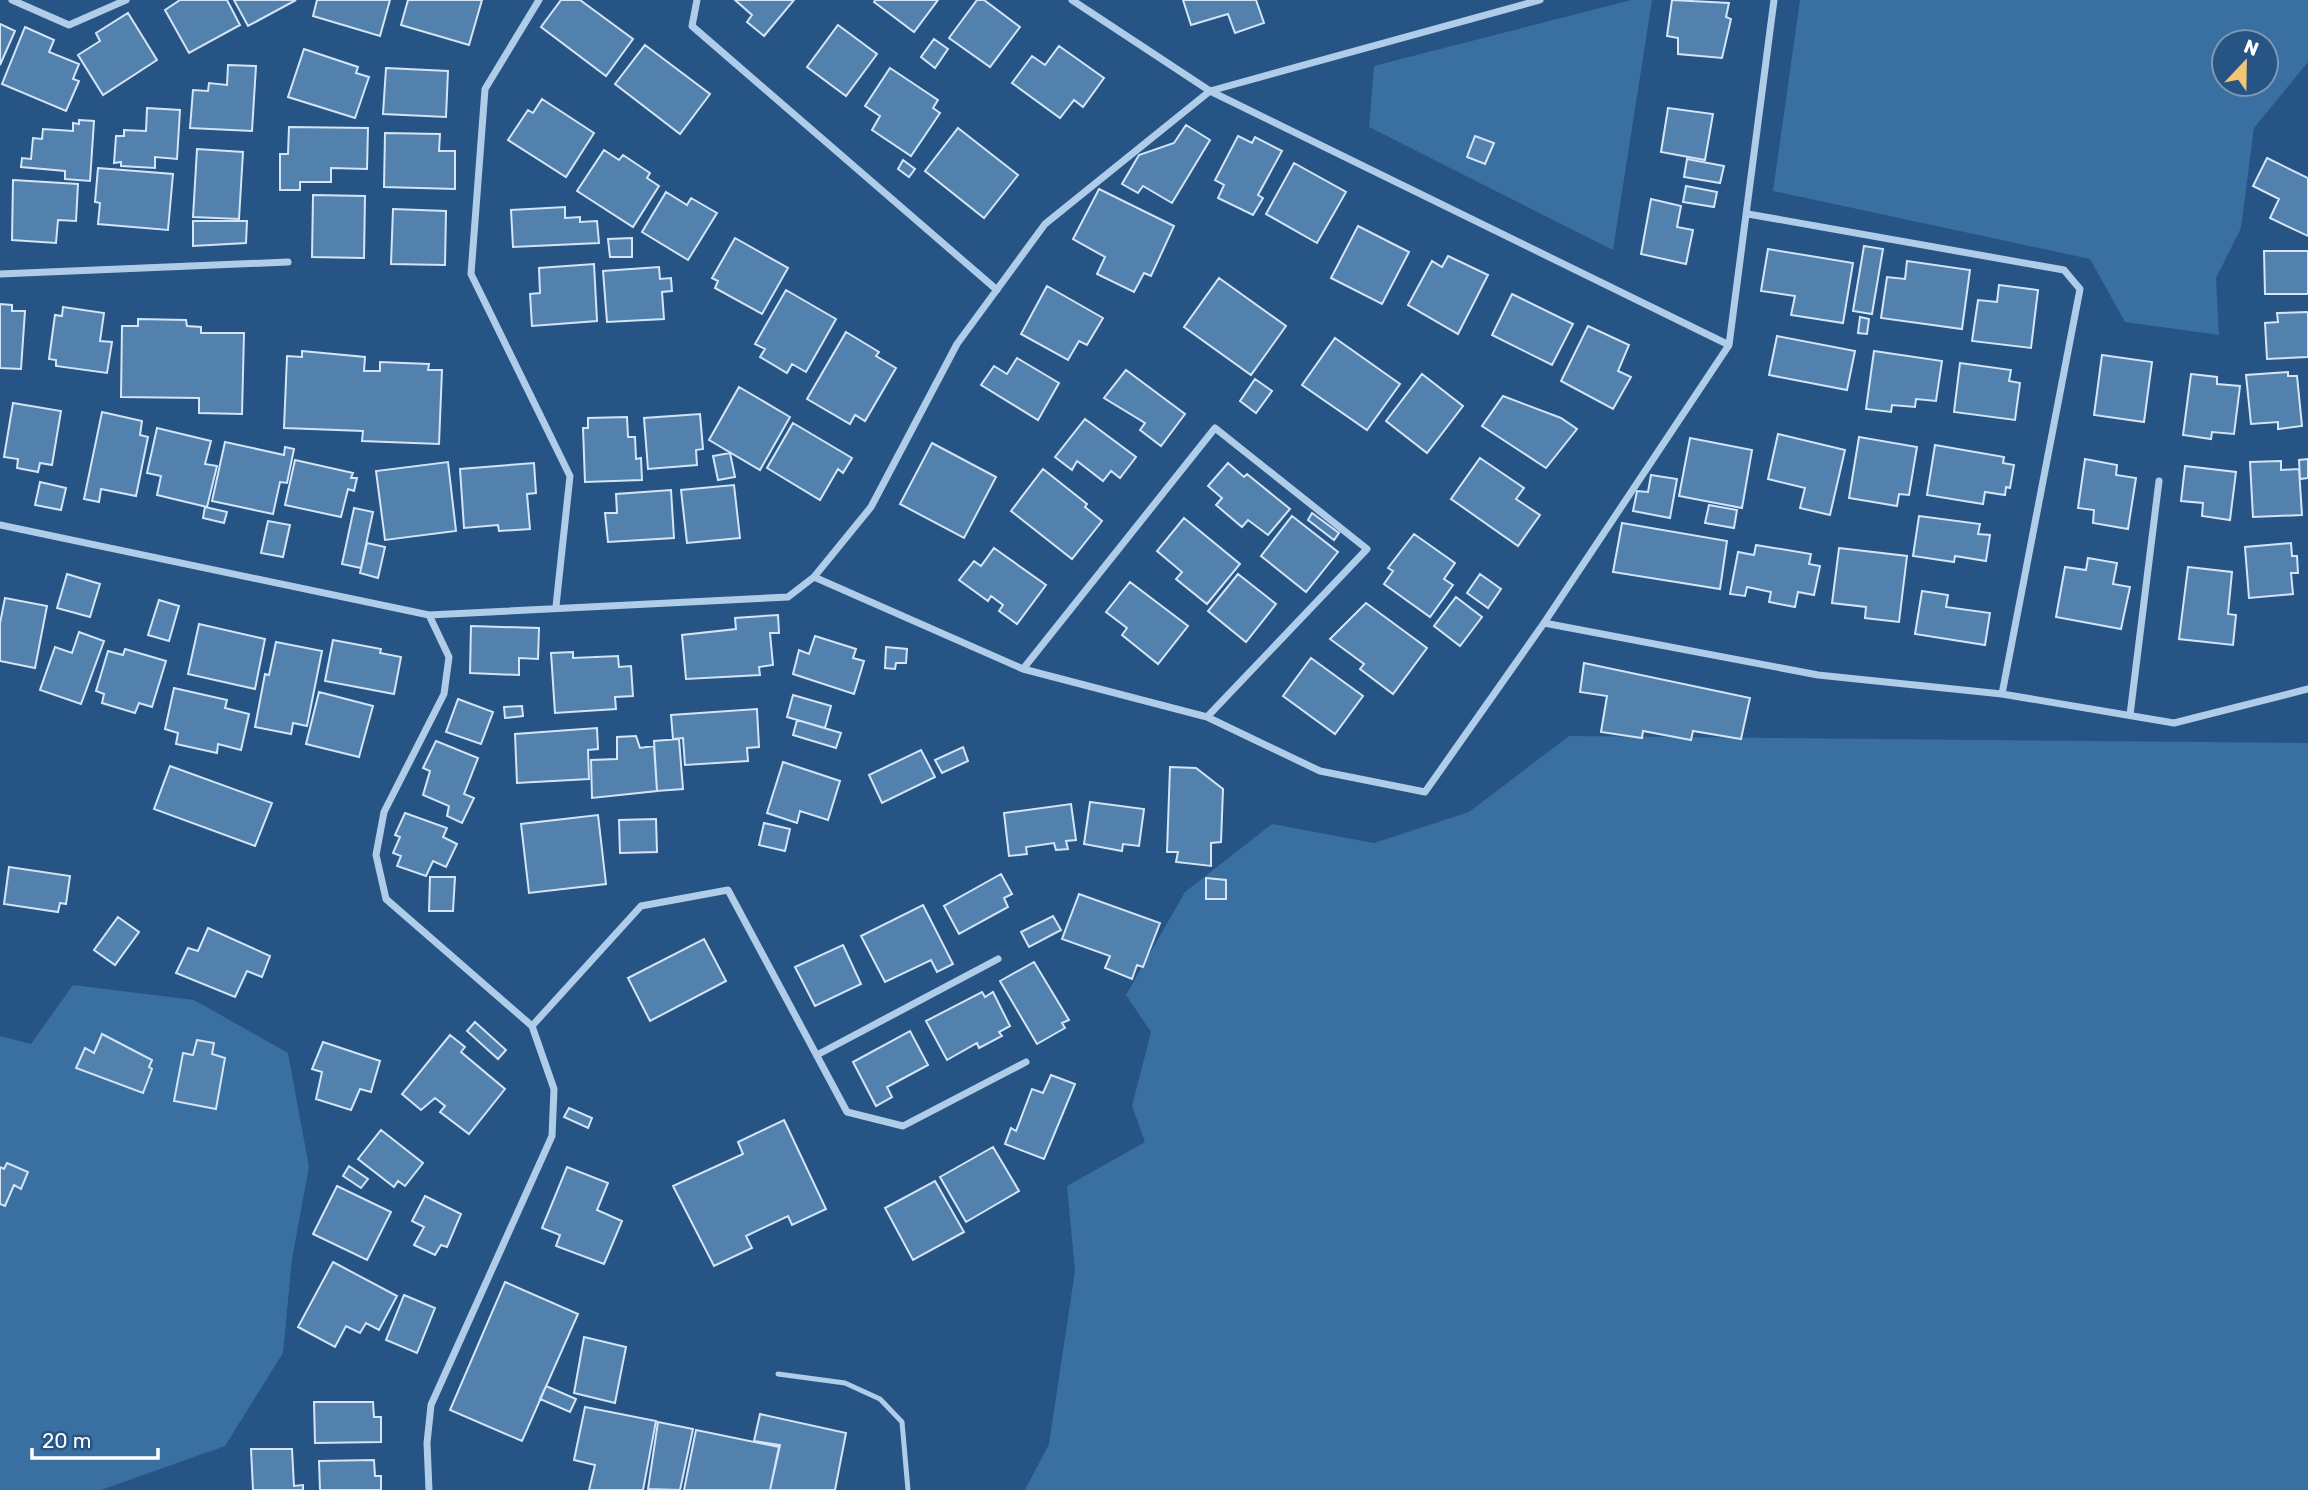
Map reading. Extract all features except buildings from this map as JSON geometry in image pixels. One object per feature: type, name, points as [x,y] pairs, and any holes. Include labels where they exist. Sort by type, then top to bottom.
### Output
[{"type":"street","points":[[12,0],[69,26],[126,0]]},
{"type":"street","points":[[539,0],[485,89],[471,274],[570,476],[556,606]]},
{"type":"street","points":[[697,0],[692,26],[997,290]]},
{"type":"street","points":[[1072,0],[1210,91],[1729,345]]},
{"type":"street","points":[[0,525],[429,615],[556,606],[788,597],[814,577],[871,507],[957,344],[1045,224],[1210,91],[1540,0]]},
{"type":"street","points":[[814,577],[1023,669],[1208,717],[1320,771],[1425,792],[1544,622],[1729,345],[1774,0]]},
{"type":"street","points":[[1748,214],[2064,270],[2080,289],[2002,694]]},
{"type":"street","points":[[0,274],[288,262]]},
{"type":"street","points":[[1023,669],[1214,428],[1367,549],[1208,717]]},
{"type":"street","points":[[2130,716],[2159,481]]},
{"type":"street","points":[[429,615],[449,657],[444,694],[384,812],[376,855],[386,899],[532,1026],[554,1089],[552,1136],[431,1405],[427,1443],[429,1490]]},
{"type":"street","points":[[1544,622],[1818,675],[2002,694],[2174,723],[2308,689]]},
{"type":"street","points":[[532,1026],[641,906],[728,890],[847,1112],[903,1126],[1026,1062]]},
{"type":"street","points":[[817,1055],[998,959]]},
{"type":"lane","points":[[778,1374],[845,1383],[880,1399],[902,1422],[908,1490]]},
{"type":"shaded area","points":[[1631,0],[1652,0],[1613,250],[1369,127],[1374,66]]},
{"type":"shaded area","points":[[1800,0],[2308,0],[2308,62],[2280,96],[2280,28],[2210,28],[2210,98],[2279,98],[2254,128],[2241,228],[2216,278],[2219,335],[2125,322],[2090,259],[1773,191]]},
{"type":"shaded area","points":[[1569,736],[2308,743],[2308,1490],[1025,1490],[1049,1444],[1075,1271],[1067,1186],[1145,1142],[1132,1106],[1151,1032],[1126,995],[1185,892],[1272,824],[1374,843],[1469,812]]},
{"type":"shaded area","points":[[73,985],[194,1000],[288,1053],[309,1167],[292,1259],[283,1353],[225,1446],[101,1490],[0,1490],[0,1036],[31,1044]]}]
